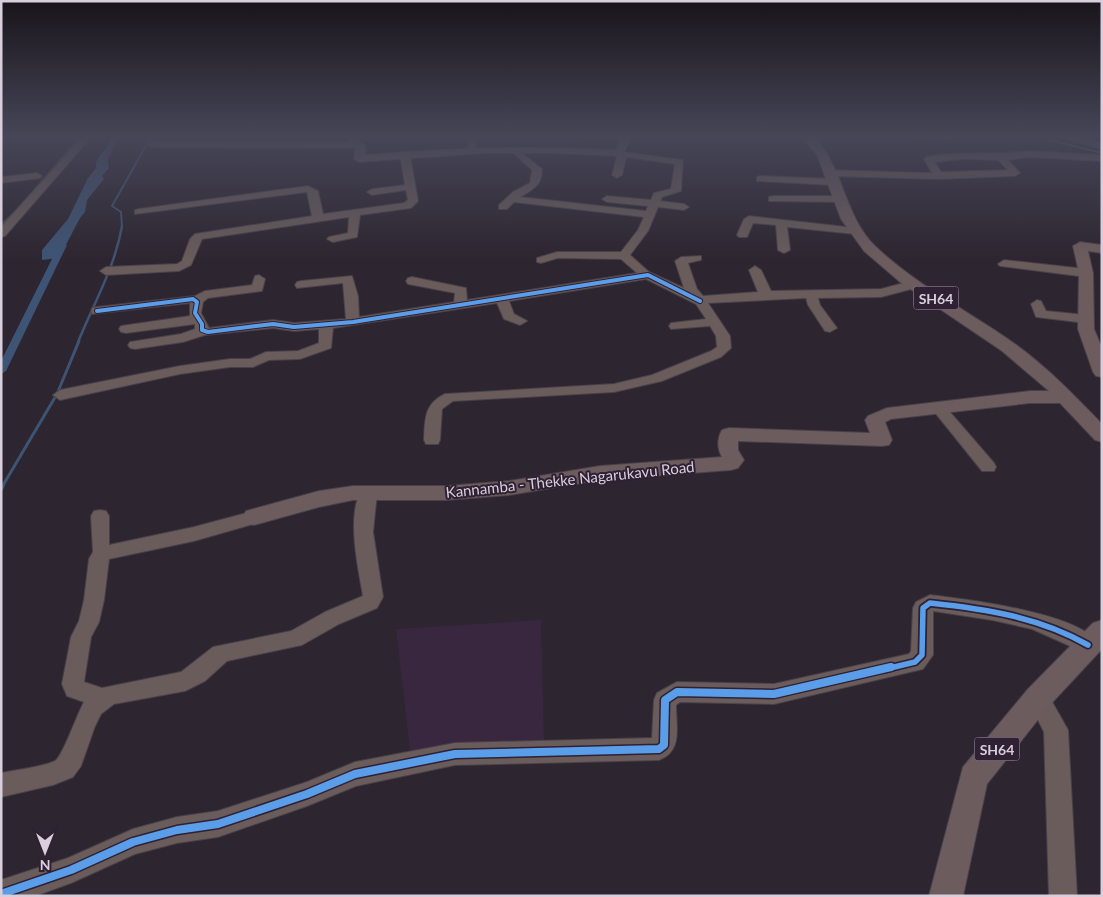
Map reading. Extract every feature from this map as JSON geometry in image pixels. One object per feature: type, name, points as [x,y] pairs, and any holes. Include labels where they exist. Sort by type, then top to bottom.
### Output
[{"type":"main road","name":"SH64","points":[[831,178],[854,231],[878,257],[1010,348],[1064,397],[1102,436]]},
{"type":"main road","points":[[1102,249],[1080,246],[1086,272],[1086,329],[1102,372]]},
{"type":"main road","name":"Kannamba - Thekke Nagarukavu Road","points":[[254,517],[319,499],[353,493],[446,493],[509,488],[565,480],[600,472],[731,462],[734,460],[728,450],[729,434],[738,432],[882,440],[875,420],[903,411],[1030,397],[1064,397]]},
{"type":"main road","name":"SH64","points":[[946,896],[974,778],[1038,698],[1095,638]]},
{"type":"street","points":[[1,180],[29,177]]},
{"type":"street","points":[[1,234],[53,177]]},
{"type":"street","points":[[106,271],[179,267],[187,263],[196,239],[199,236],[407,206],[413,201],[408,177]]},
{"type":"street","points":[[503,207],[518,193],[530,190],[537,177]]},
{"type":"street","points":[[624,256],[643,231],[658,195],[676,191],[678,177]]},
{"type":"street","points":[[760,179],[893,177]]},
{"type":"street","points":[[372,192],[410,188]]},
{"type":"street","points":[[139,212],[203,204],[223,199],[308,189],[313,192],[318,218],[320,218]]},
{"type":"street","points":[[512,199],[651,209],[684,207]]},
{"type":"street","points":[[607,199],[651,209]]},
{"type":"street","points":[[773,199],[840,199]]},
{"type":"street","points":[[333,239],[353,236],[355,213]]},
{"type":"street","points":[[742,235],[749,219],[854,231]]},
{"type":"street","points":[[781,223],[784,250]]},
{"type":"street","points":[[541,260],[557,255],[624,256],[646,275]]},
{"type":"street","points":[[432,440],[433,409],[439,402],[450,398],[476,394],[614,388],[656,378],[724,348],[723,336],[691,290],[680,261],[697,258]]},
{"type":"street","points":[[1004,264],[1086,272]]},
{"type":"street","points":[[755,270],[766,295]]},
{"type":"street","points":[[126,329],[273,324],[294,327],[353,322],[646,275],[652,276],[684,295],[700,301],[811,293],[881,293],[915,284]]},
{"type":"street","points":[[97,311],[195,301],[206,295],[258,288],[259,279]]},
{"type":"street","points":[[301,285],[348,279],[352,296],[353,322]]},
{"type":"street","points":[[412,281],[462,290],[460,304]]},
{"type":"street","points":[[811,293],[814,305],[830,328]]},
{"type":"street","points":[[501,297],[509,316],[520,321]]},
{"type":"street","points":[[195,301],[197,302],[194,312],[201,325]]},
{"type":"street","points":[[1037,304],[1041,314],[1086,319]]},
{"type":"street","points":[[676,326],[715,322]]},
{"type":"street","points":[[60,395],[180,370],[230,363],[254,363],[266,356],[300,355],[326,345],[326,324]]},
{"type":"street","points":[[135,345],[183,338],[201,325]]},
{"type":"street","points":[[938,407],[988,467]]},
{"type":"street","points":[[1,785],[53,774],[64,769],[73,758],[89,715],[103,698],[126,690],[163,686],[185,681],[197,674],[221,653],[295,639],[332,618],[370,602],[372,597],[365,558],[364,532],[364,507],[368,493]]},
{"type":"street","points":[[100,516],[100,549],[103,553]]},
{"type":"street","points":[[103,698],[75,689],[73,684],[81,637],[89,622],[94,600],[98,559],[103,553],[194,534],[254,517]]},
{"type":"street","points":[[1,894],[70,870],[133,842],[177,830],[218,824],[307,794],[355,774],[455,754],[659,749],[664,745],[665,700],[677,692],[774,694],[915,662],[922,655],[923,608],[930,603],[1035,620],[1071,634],[1095,638]]},
{"type":"street","points":[[1038,698],[1056,730],[1063,896]]},
{"type":"shaded area","points":[[541,620],[544,743],[410,751],[396,629]]},
{"type":"water","points":[[103,177],[104,179],[87,200],[85,212],[59,258],[42,260],[42,250],[68,219],[88,178]]},
{"type":"waterway","points":[[31,194],[46,177]]},
{"type":"waterway","points":[[122,226],[121,212],[112,206],[128,177]]},
{"type":"waterway","points":[[1,225],[17,210]]},
{"type":"waterway","points":[[78,342],[109,270],[122,226]]},
{"type":"waterway","points":[[1,371],[63,245]]},
{"type":"waterway","points":[[2,487],[57,394],[79,341]]},
{"type":"cycle path","points":[[97,311],[193,299],[197,302],[195,313],[202,324],[202,330],[208,332],[273,324],[294,327],[353,322],[648,275],[700,301]]},
{"type":"cycle path","points":[[1,894],[71,870],[133,842],[177,830],[218,824],[307,794],[355,774],[455,754],[659,749],[664,745],[665,700],[677,692],[774,694],[915,662],[922,655],[923,608],[930,603],[1012,615],[1052,627],[1088,645]]}]
